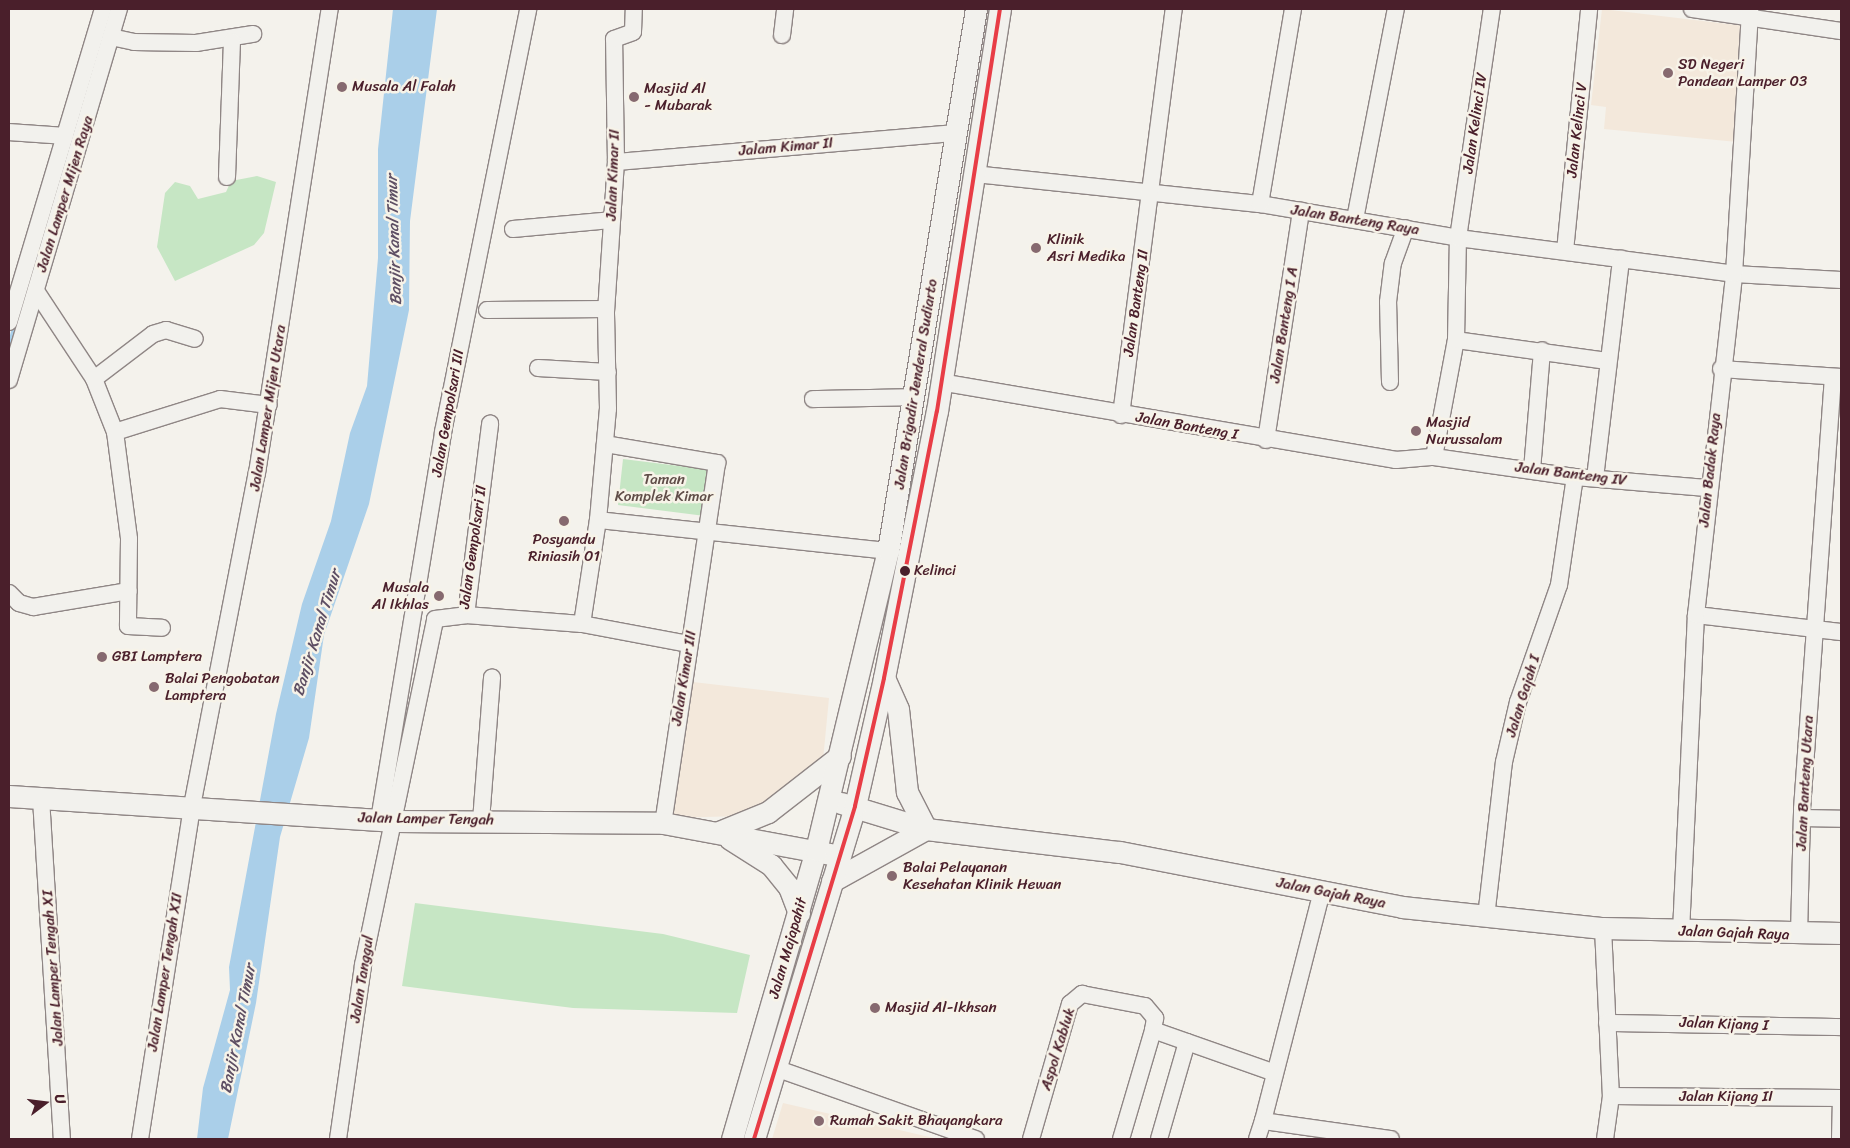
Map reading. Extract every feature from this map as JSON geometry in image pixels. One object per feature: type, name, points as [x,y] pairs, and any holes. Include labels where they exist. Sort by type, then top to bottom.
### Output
[{"type":"main road","points":[[975,17],[999,18]]},
{"type":"main road","name":"Jalan Brigadir Jenderal Sudiarto","points":[[840,756],[888,551],[975,17]]},
{"type":"main road","name":"Jalan Brigadir Jenderal Sudiarto","points":[[884,678],[940,382],[999,18]]},
{"type":"main road","points":[[832,881],[926,829],[907,792],[900,718],[884,678]]},
{"type":"main road","name":"Jalan Majapahit","points":[[754,1139],[855,806],[884,678]]},
{"type":"main road","points":[[719,832],[768,812],[840,756]]},
{"type":"main road","name":"Jalan Majapahit","points":[[732,1139],[816,850],[840,756]]},
{"type":"main road","name":"Jalan Lamper Tengah","points":[[9,796],[387,820],[663,823],[840,856]]},
{"type":"main road","name":"Jalan Gajah Raya","points":[[829,800],[855,806],[926,829],[1120,852],[1322,890],[1486,917],[1603,928],[1681,932],[1800,935],[1841,933]]},
{"type":"main road","points":[[719,832],[771,865],[789,887],[798,913]]},
{"type":"street","points":[[9,322],[103,9]]},
{"type":"street","name":"Jalan Lamper Mijen Raya","points":[[9,380],[12,355],[36,292],[119,9]]},
{"type":"street","name":"Jalan Lamper Mijen Utara","points":[[202,807],[269,405],[330,9]]},
{"type":"street","name":"Jalan Gempolsari III","points":[[387,820],[443,432],[528,9]]},
{"type":"street","name":"Jalan Kimar II","points":[[582,624],[598,520],[605,444],[608,372],[606,310],[616,162],[614,39],[633,32],[634,9]]},
{"type":"street","points":[[782,34],[785,9]]},
{"type":"street","name":"Jalan Banteng II","points":[[1121,415],[1174,9]]},
{"type":"street","points":[[1260,204],[1293,9]]},
{"type":"street","points":[[1355,219],[1396,9]]},
{"type":"street","name":"Jalan Kelinci IV","points":[[1434,457],[1456,340],[1458,238],[1492,9]]},
{"type":"street","name":"Jalan Kelinci V","points":[[1565,251],[1589,9]]},
{"type":"street","points":[[1692,9],[1750,13],[1841,31]]},
{"type":"street","name":"Jalan Badak Raya","points":[[1681,932],[1696,615],[1721,368],[1734,274],[1750,13]]},
{"type":"street","points":[[111,36],[134,42],[232,41],[253,34]]},
{"type":"street","points":[[227,177],[232,41]]},
{"type":"street","points":[[9,132],[66,136]]},
{"type":"street","name":"Jalam Kimar II","points":[[616,162],[957,133]]},
{"type":"street","name":"Jalan Banteng Raya","points":[[974,174],[1151,190],[1260,204],[1458,238],[1734,274],[1841,280]]},
{"type":"street","name":"Jalan Banteng I A","points":[[1266,440],[1302,211]]},
{"type":"street","points":[[513,229],[611,220]]},
{"type":"street","points":[[1390,382],[1388,302],[1393,263],[1406,228]]},
{"type":"street","points":[[1595,478],[1607,361],[1621,259]]},
{"type":"street","points":[[36,292],[94,378],[115,432],[129,540],[128,626],[162,628]]},
{"type":"street","points":[[487,310],[606,310]]},
{"type":"street","points":[[94,378],[153,334],[166,330],[195,339]]},
{"type":"street","points":[[1456,340],[1542,350],[1607,361]]},
{"type":"street","points":[[1532,470],[1542,350]]},
{"type":"street","points":[[538,368],[608,372]]},
{"type":"street","points":[[1721,368],[1837,377]]},
{"type":"street","name":"Jalan Banteng Utara","points":[[1800,935],[1802,818],[1815,631],[1837,377]]},
{"type":"street","name":"Jalan Banteng I","points":[[940,382],[1266,440],[1396,460],[1434,457]]},
{"type":"street","points":[[813,399],[914,397]]},
{"type":"street","points":[[115,432],[220,399],[269,405]]},
{"type":"street","name":"Jalan Gempolsari II","points":[[387,820],[434,621],[466,615],[490,424]]},
{"type":"street","name":"Jalan Kimar III","points":[[605,444],[717,463],[663,823]]},
{"type":"street","name":"Jalan Banteng IV","points":[[1434,457],[1575,477],[1708,488]]},
{"type":"street","name":"Jalan Gajah I","points":[[1486,917],[1504,762],[1518,702],[1559,585],[1575,477]]},
{"type":"street","points":[[598,520],[888,551]]},
{"type":"street","points":[[9,593],[19,603],[33,607],[129,591]]},
{"type":"street","points":[[466,615],[582,624],[689,644]]},
{"type":"street","points":[[1696,615],[1815,631],[1841,632]]},
{"type":"street","points":[[481,821],[492,678]]},
{"type":"street","name":"Jalan Lamper Tengah XI","points":[[41,798],[62,1139]]},
{"type":"street","name":"Jalan Lamper Tengah XII","points":[[140,1139],[202,807]]},
{"type":"street","points":[[1802,818],[1841,819]]},
{"type":"street","name":"Jalan Tanggul","points":[[338,1139],[363,965],[387,841],[387,820]]},
{"type":"street","points":[[1257,1139],[1322,890]]},
{"type":"street","points":[[1603,928],[1610,1096],[1605,1139]]},
{"type":"street","name":"Aspol Kabluk","points":[[1031,1139],[1075,998],[1082,994],[1145,1006],[1155,1018],[1153,1030]]},
{"type":"street","name":"Jalan Kijang I","points":[[1607,1023],[1841,1027]]},
{"type":"street","points":[[1121,1139],[1153,1030],[1275,1073]]},
{"type":"street","points":[[1159,1139],[1187,1042]]},
{"type":"street","points":[[775,1068],[976,1139]]},
{"type":"street","name":"Jalan Kijang II","points":[[1610,1096],[1841,1098]]},
{"type":"street","points":[[1840,1139],[1841,1098]]},
{"type":"street","points":[[1263,1121],[1391,1139]]},
{"type":"shaded area","name":"SD Negeri Pandean Lamper 03","points":[[1602,9],[1745,26],[1737,142],[1604,129],[1606,107],[1591,105]]},
{"type":"shaded area","points":[[693,682],[829,698],[823,760],[781,796],[743,816],[667,818]]},
{"type":"shaded area","name":"Rumah Sakit Bhayangkara","points":[[783,1103],[938,1139],[772,1139]]},
{"type":"green space","points":[[257,176],[276,182],[264,233],[254,245],[175,281],[157,247],[165,193],[175,182],[190,186],[198,199],[226,192],[231,181]]},
{"type":"green space","name":"Taman Komplek Kimar","points":[[623,459],[711,470],[705,516],[618,505]]},
{"type":"green space","points":[[415,903],[663,934],[750,955],[737,1013],[573,1008],[402,986]]},
{"type":"water","name":"Banjir Kanal Timur","points":[[393,9],[437,9],[410,221],[409,310],[369,504],[324,635],[309,738],[280,837],[256,1003],[228,1139],[197,1139],[203,1088],[230,990],[229,967],[276,714],[302,604],[331,521],[350,433],[367,386],[378,258],[378,149]]},
{"type":"waterway","points":[[9,347],[15,323]]},
{"type":"transit line","points":[[754,1139],[855,806],[884,678],[937,411],[1000,9]]},
{"type":"place","name":"SD Negeri Pandean Lamper 03","points":[[1668,73]]},
{"type":"place","name":"Musala Al Falah","points":[[342,87]]},
{"type":"place","name":"Masjid Al - Mubarak","points":[[634,97]]},
{"type":"place","name":"Klinik Asri Medika","points":[[1036,248]]},
{"type":"place","name":"Masjid Nurussalam","points":[[1416,431]]},
{"type":"place","name":"Posyandu Riniasih 01","points":[[564,521]]},
{"type":"place","name":"Kelinci","points":[[905,571]]},
{"type":"place","name":"Musala Al Ikhlas","points":[[439,596]]},
{"type":"place","name":"GBI Lamptera","points":[[102,657]]},
{"type":"place","name":"Balai Pengobatan Lamptera","points":[[154,687]]},
{"type":"place","name":"Balai Pelayanan Kesehatan Klinik Hewan","points":[[892,876]]},
{"type":"place","name":"Masjid Al-Ikhsan","points":[[875,1008]]},
{"type":"place","name":"Rumah Sakit Bhayangkara","points":[[819,1121]]}]
